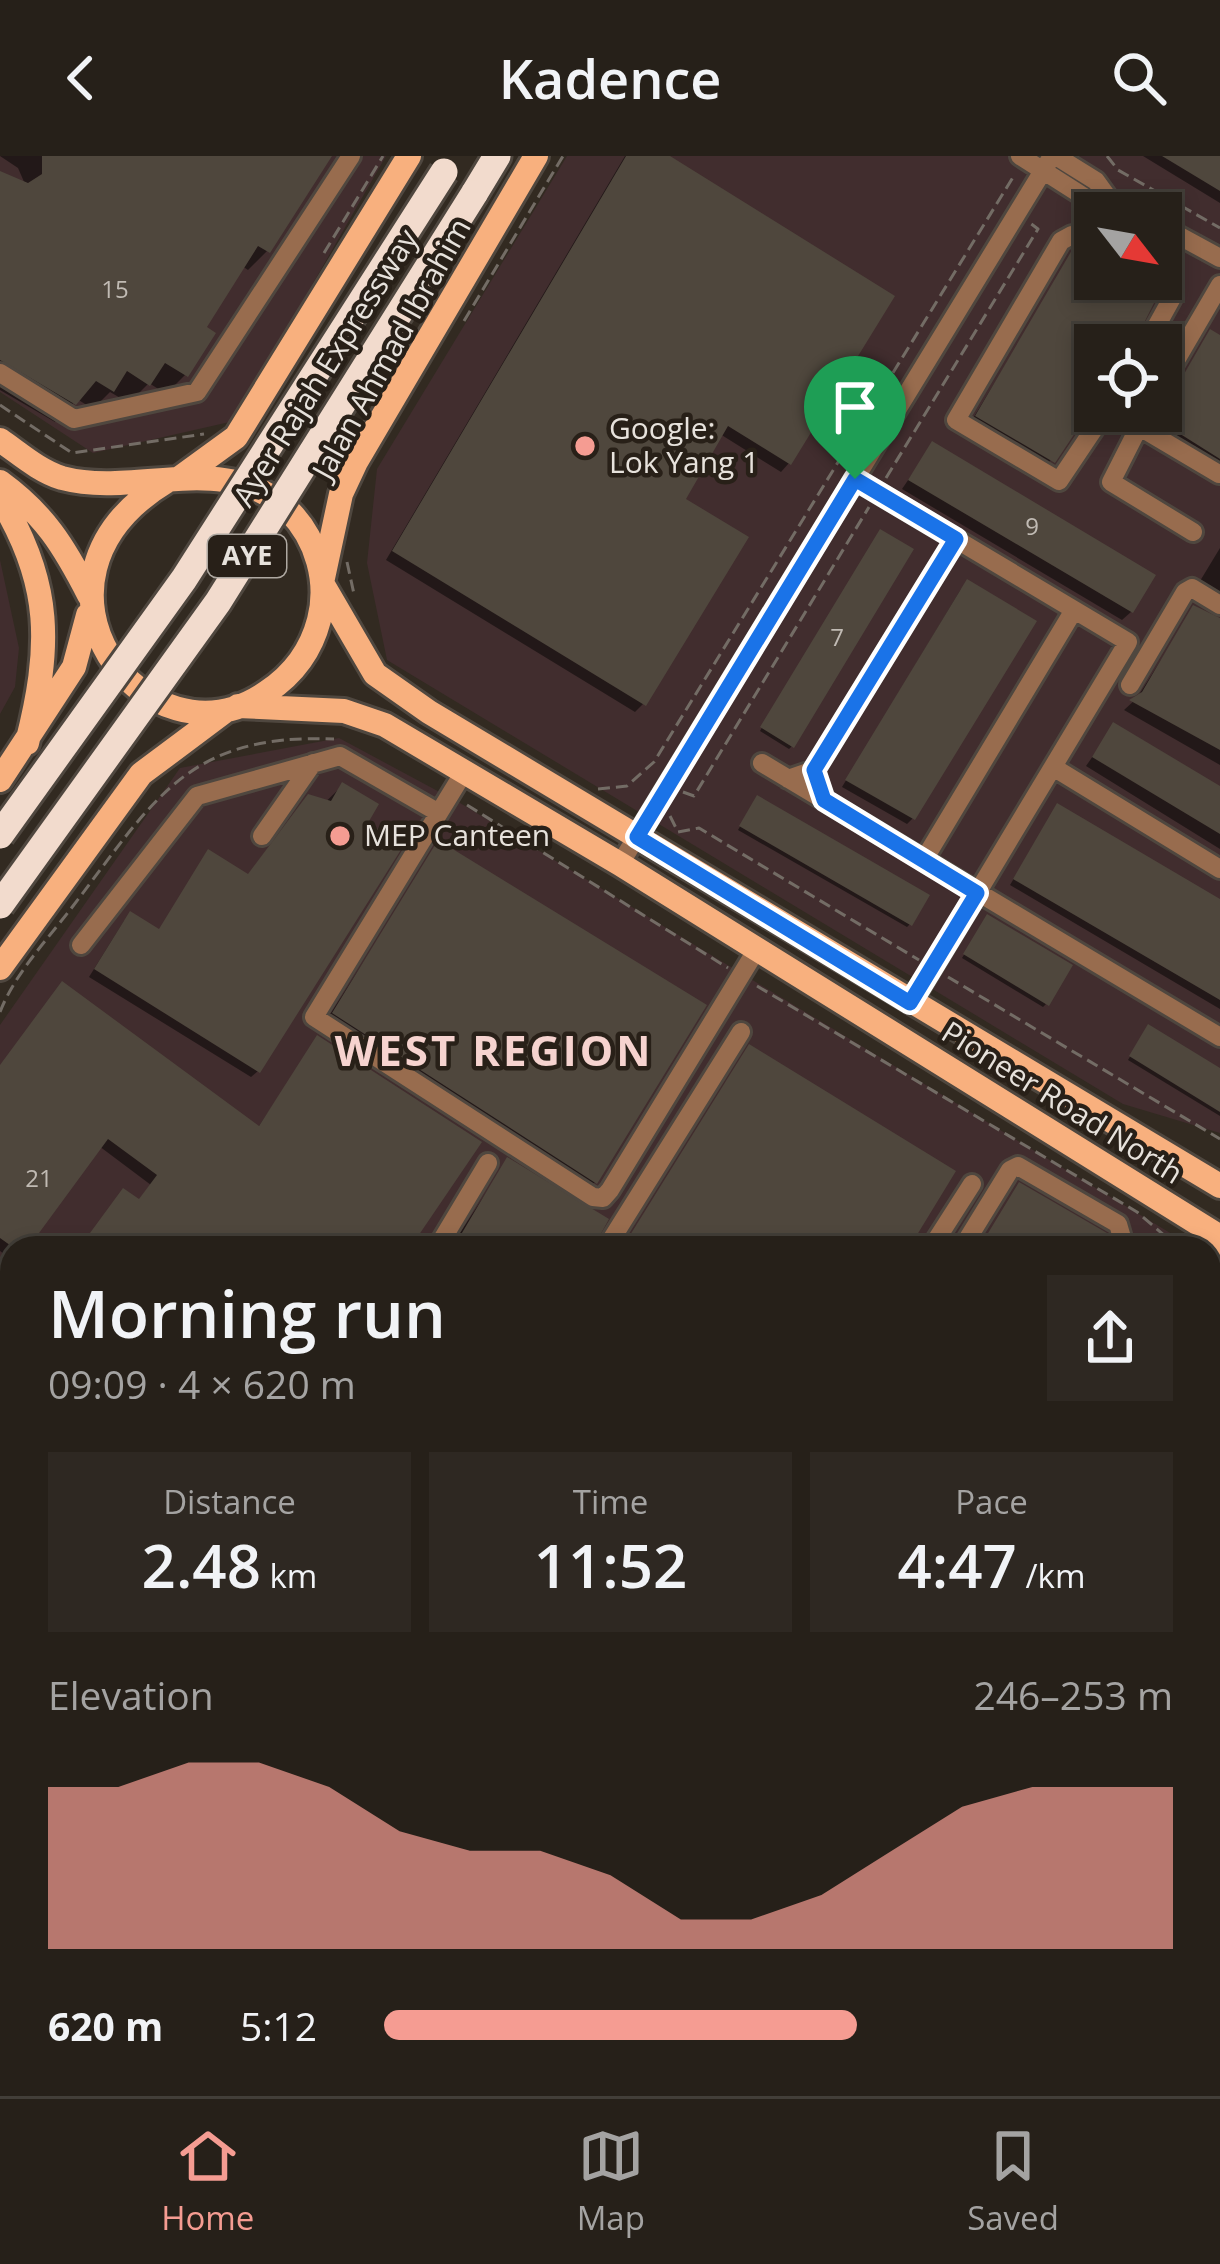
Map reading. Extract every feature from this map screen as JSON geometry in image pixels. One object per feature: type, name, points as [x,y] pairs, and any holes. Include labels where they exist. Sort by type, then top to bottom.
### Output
[{"type":"highway","name":"Ayer Rajah Expressway","points":[[0,905],[218,602],[497,156]]},
{"type":"highway","name":"Ayer Rajah Expressway","points":[[0,835],[184,579],[449,164]]},
{"type":"main road","name":"Jalan Ahmad Ibrahim","points":[[322,581],[341,494],[356,462],[536,156]]},
{"type":"main road","points":[[0,780],[74,667],[86,637],[99,550],[111,526],[236,436],[403,162]]},
{"type":"main road","points":[[0,440],[60,477],[225,478],[272,496],[306,533],[322,581],[315,636],[302,661],[283,682],[234,707],[141,774],[0,968]]},
{"type":"main road","points":[[0,482],[38,509],[59,535],[90,599],[104,650],[137,688],[183,708],[234,707]]},
{"type":"main road","points":[[0,498],[33,566],[43,613],[47,652],[27,742]]},
{"type":"main road","name":"Pioneer Road North","points":[[322,581],[375,674],[429,712],[1220,1186]]},
{"type":"main road","name":"Pioneer Road North","points":[[234,707],[344,711],[385,725],[620,864],[1218,1236]]},
{"type":"main road","points":[[1183,1214],[1198,1236]]},
{"type":"street","points":[[0,373],[74,419],[196,392],[351,156]]},
{"type":"street","points":[[1021,157],[1050,161],[1096,181],[1104,192]]},
{"type":"street","points":[[620,864],[1050,161]]},
{"type":"street","points":[[1074,236],[1061,241],[956,420],[1060,482],[1092,432]]},
{"type":"street","points":[[1182,237],[1220,258]]},
{"type":"street","points":[[1182,358],[1211,320],[1220,285]]},
{"type":"street","points":[[1135,432],[1111,482],[1193,532]]},
{"type":"street","points":[[1161,432],[1219,474]]},
{"type":"street","points":[[855,479],[1128,642],[910,1003]]},
{"type":"street","points":[[788,778],[814,770],[956,539]]},
{"type":"street","points":[[1130,685],[1185,592],[1192,588],[1220,605]]},
{"type":"street","points":[[925,858],[1074,610]]},
{"type":"street","points":[[81,944],[196,796],[313,763],[349,758],[439,813]]},
{"type":"street","points":[[262,836],[313,763]]},
{"type":"street","points":[[762,763],[1220,1037]]},
{"type":"street","points":[[1053,767],[1220,869]]},
{"type":"street","points":[[814,770],[824,800]]},
{"type":"street","points":[[464,772],[315,1013],[316,1021],[593,1197],[603,1198],[610,1190],[757,949]]},
{"type":"street","points":[[614,1236],[741,1032]]},
{"type":"street","points":[[444,1236],[488,1163]]},
{"type":"street","points":[[969,1236],[1010,1170],[1018,1166],[1118,1224],[1122,1236]]},
{"type":"street","points":[[940,1236],[972,1184]]},
{"type":"path","points":[[463,322],[563,156]]},
{"type":"path","points":[[1107,156],[1118,170],[1220,228]]},
{"type":"path","points":[[584,787],[627,787],[655,762],[997,197],[1004,196],[1021,157]]},
{"type":"path","points":[[1036,206],[1028,221],[1038,230],[694,796],[683,792],[670,821],[678,832],[699,828],[1220,1138]]},
{"type":"path","points":[[346,559],[356,604]]},
{"type":"path","points":[[627,904],[1138,1212],[1165,1236]]},
{"type":"shaded area","points":[[0,156],[386,156],[234,421],[93,453],[0,392]]},
{"type":"shaded area","points":[[567,156],[1220,156],[1220,1133],[1123,1104],[387,660],[367,563],[377,469]]},
{"type":"shaded area","points":[[0,560],[19,648],[15,687],[0,714]]},
{"type":"shaded area","points":[[339,738],[460,803],[1175,1236],[0,1236],[0,1025],[180,768]]},
{"type":"building","points":[[42,156],[332,156],[270,253],[258,246],[207,327],[216,333],[188,377],[165,363],[150,386],[127,371],[114,392],[96,381],[76,405],[0,360],[0,171],[28,183],[42,174]]},
{"type":"building","name":"Google: Lok Yang 1","points":[[626,156],[670,156],[895,296],[791,465],[728,426],[686,499],[749,537],[646,706],[392,551]]},
{"type":"building","points":[[1162,156],[1220,156],[1220,191]]},
{"type":"building","points":[[1072,250],[1074,300],[1155,301],[1144,324],[1074,324],[1076,432],[1055,463],[975,416]]},
{"type":"building","points":[[1210,329],[1220,335],[1220,459],[1177,432],[1182,432],[1182,377]]},
{"type":"building","points":[[932,441],[1156,575],[1133,613],[908,480]]},
{"type":"building","points":[[880,529],[914,549],[794,748],[760,727]]},
{"type":"building","points":[[967,579],[1037,621],[915,820],[845,780]]},
{"type":"building","points":[[1193,605],[1220,618],[1220,750],[1129,700],[1142,692]]},
{"type":"building","points":[[1113,722],[1220,786],[1220,834],[1092,757]]},
{"type":"building","points":[[342,782],[379,804],[368,823],[404,845],[260,1073],[94,969],[130,911],[159,929],[208,849],[248,874],[308,794],[331,801]]},
{"type":"building","points":[[757,795],[930,895],[912,926],[739,826]]},
{"type":"building","points":[[1057,803],[1220,899],[1220,1000],[1013,879]]},
{"type":"building","points":[[438,840],[707,1005],[597,1184],[332,1013]]},
{"type":"building","points":[[987,914],[1073,965],[1049,1006],[963,954]]},
{"type":"building","points":[[62,981],[259,1126],[317,1035],[482,1142],[418,1236],[88,1236],[123,1188],[139,1199],[157,1175],[108,1139],[37,1236],[0,1236],[0,1065]]},
{"type":"building","points":[[1148,1024],[1220,1068],[1220,1112],[1129,1056]]},
{"type":"building","points":[[749,1044],[956,1171],[916,1236],[629,1236]]},
{"type":"building","points":[[507,1157],[609,1219],[600,1236],[460,1236]]},
{"type":"building","points":[[1019,1182],[1108,1236],[986,1236]]},
{"type":"place","name":"Google: Lok Yang 1","points":[[585,446]]},
{"type":"place","name":"MEP Canteen","points":[[340,836]]},
{"type":"district","name":"WEST REGION","points":[[494,1051]]},
{"type":"route","points":[[855,479],[956,539],[814,770],[824,800],[977,893],[910,1003],[637,837],[855,479]]}]
